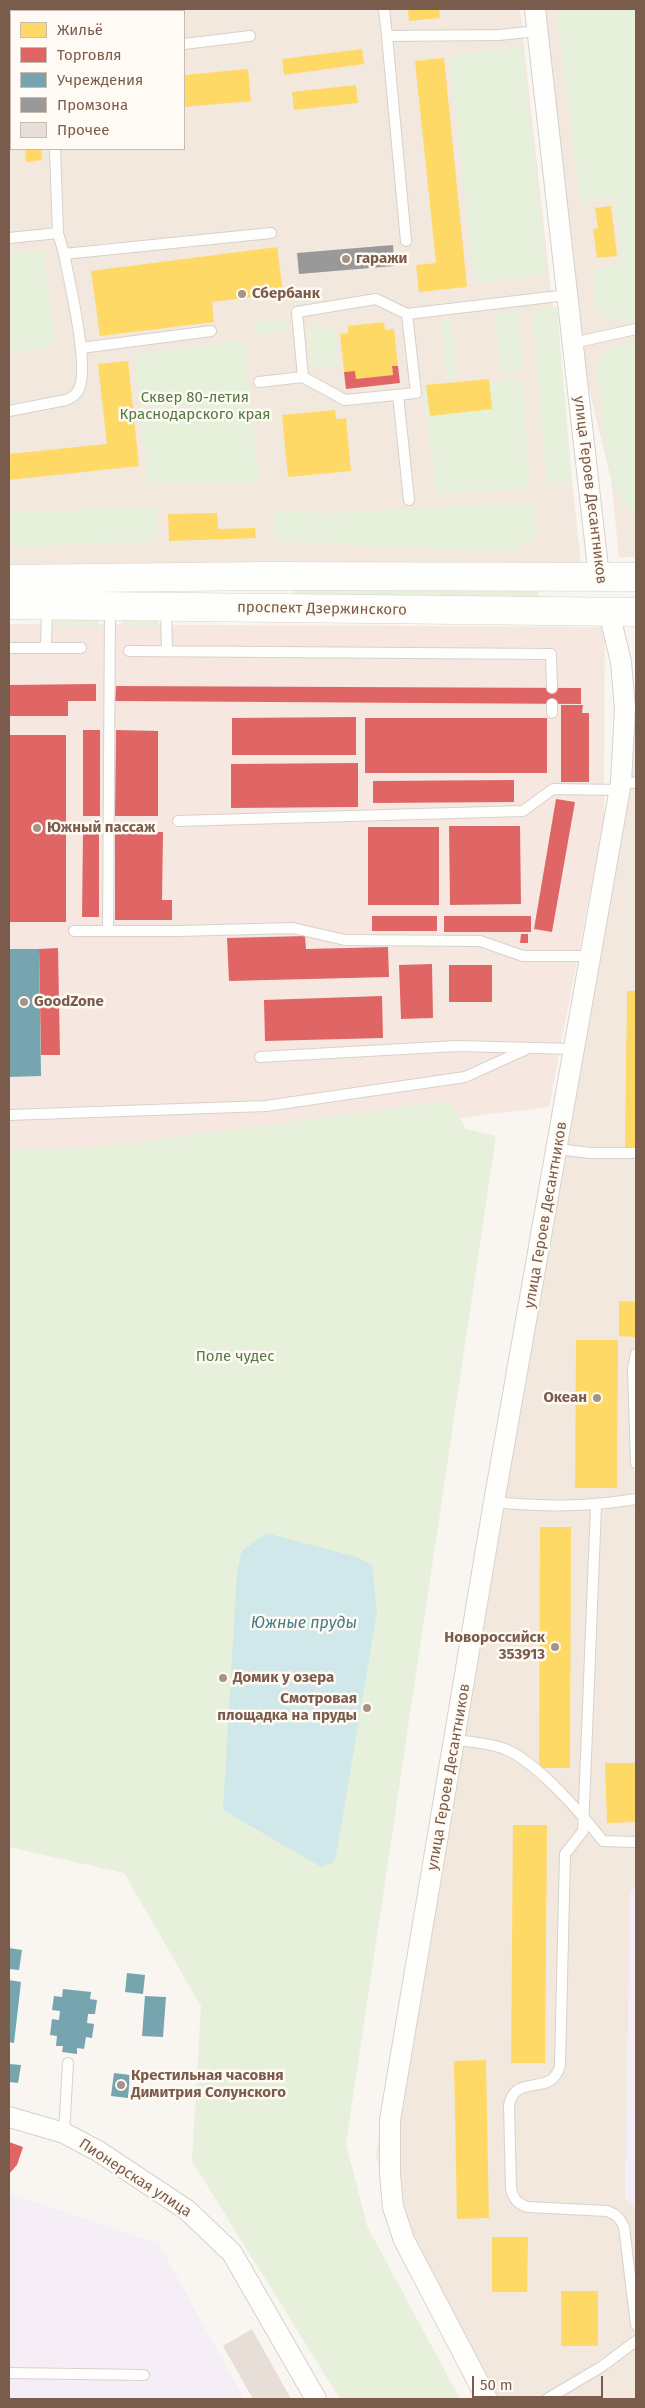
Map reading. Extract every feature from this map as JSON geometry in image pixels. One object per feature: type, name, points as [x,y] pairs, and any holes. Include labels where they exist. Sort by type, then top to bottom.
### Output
[{"type":"street","name":"улица Героев Десантников","points":[[487,2399],[404,2240],[393,2207],[390,2174],[390,2120],[494,1502],[591,956],[626,785],[625,709],[621,662],[599,577],[535,9]]},
{"type":"street","points":[[9,579],[265,576],[636,577]]},
{"type":"street","name":"проспект Дзержинского","points":[[9,605],[636,612]]},
{"type":"street","name":"Пионерская улица","points":[[9,2117],[64,2133],[98,2151],[187,2210],[232,2253],[316,2399]]},
{"type":"lane","points":[[384,9],[406,241]]},
{"type":"lane","points":[[387,36],[499,35],[537,31]]},
{"type":"lane","points":[[185,44],[250,36]]},
{"type":"lane","points":[[9,411],[73,397],[79,390],[81,382],[81,348],[64,254],[58,233],[55,150]]},
{"type":"lane","points":[[9,238],[58,233]]},
{"type":"lane","points":[[64,254],[271,233]]},
{"type":"lane","points":[[303,377],[297,312],[376,299],[407,314],[567,295]]},
{"type":"lane","points":[[259,382],[303,377],[345,400],[416,393],[407,314]]},
{"type":"lane","points":[[573,343],[636,329]]},
{"type":"lane","points":[[81,348],[211,331]]},
{"type":"lane","points":[[398,395],[409,500]]},
{"type":"lane","points":[[46,648],[47,606]]},
{"type":"lane","points":[[108,931],[110,606]]},
{"type":"lane","points":[[166,607],[166,652]]},
{"type":"lane","points":[[9,648],[81,648]]},
{"type":"lane","points":[[129,651],[552,654],[552,688]]},
{"type":"lane","points":[[178,821],[522,811],[552,789],[626,785]]},
{"type":"lane","points":[[74,931],[293,928],[345,940],[480,941],[524,956],[591,956]]},
{"type":"lane","points":[[260,1057],[457,1046],[575,1049]]},
{"type":"lane","points":[[9,1115],[266,1106],[465,1076],[528,1048]]},
{"type":"lane","points":[[558,1149],[590,1153],[636,1153]]},
{"type":"lane","points":[[636,1354],[633,1368],[636,1463]]},
{"type":"lane","points":[[494,1502],[529,1506],[596,1506],[636,1499]]},
{"type":"lane","points":[[596,1506],[583,1831],[565,1854],[560,2066],[558,2075],[552,2081],[525,2086],[516,2090],[510,2096],[511,2189],[513,2198],[520,2204],[528,2207],[607,2211],[621,2219],[624,2227],[636,2325]]},
{"type":"lane","points":[[455,1740],[504,1748],[523,1759],[583,1815],[603,1841],[636,1842]]},
{"type":"lane","points":[[64,2133],[68,2063]]},
{"type":"lane","points":[[547,2399],[601,2367],[636,2341]]},
{"type":"lane","points":[[9,2373],[144,2375]]},
{"type":"shaded area","points":[[9,9],[520,9],[581,564],[9,566]]},
{"type":"shaded area","points":[[9,9],[76,9],[10,10],[9,16]]},
{"type":"shaded area","points":[[544,9],[636,9],[636,557],[619,557],[611,479],[585,373]]},
{"type":"shaded area","points":[[9,624],[605,627],[604,819],[549,1107],[65,1166],[9,1166]]},
{"type":"shaded area","points":[[636,718],[636,2399],[494,2399],[403,2246],[376,2155]]},
{"type":"shaded area","points":[[636,1888],[636,2209],[625,2198],[630,1891]]},
{"type":"shaded area","points":[[9,2193],[159,2244],[244,2399],[9,2399]]},
{"type":"green space","points":[[556,9],[636,9],[636,321],[616,321],[597,313],[592,269],[621,264],[614,199],[581,203]]},
{"type":"green space","points":[[522,47],[547,275],[474,283],[449,55]]},
{"type":"green space","points":[[44,249],[55,346],[9,352],[9,254]]},
{"type":"green space","points":[[557,307],[572,481],[547,483],[532,309]]},
{"type":"green space","points":[[518,311],[523,370],[500,372],[495,313]]},
{"type":"green space","points":[[288,317],[290,330],[257,335],[255,322]]},
{"type":"green space","points":[[451,318],[457,378],[447,379],[441,319]]},
{"type":"green space","points":[[335,326],[339,366],[311,369],[307,329]]},
{"type":"green space","name":"Сквер 80-летия Краснодарского края","points":[[244,339],[259,481],[148,485],[134,354]]},
{"type":"green space","points":[[636,342],[636,517],[622,502],[611,479],[596,366],[608,350],[622,344]]},
{"type":"green space","points":[[522,378],[530,488],[438,494],[422,390]]},
{"type":"green space","points":[[534,502],[536,536],[527,544],[510,552],[273,541],[275,511],[326,513]]},
{"type":"green space","points":[[157,508],[158,542],[9,546],[9,512]]},
{"type":"green space","points":[[294,586],[539,588],[538,600],[294,599]]},
{"type":"green space","points":[[53,616],[99,616],[99,627],[53,626]]},
{"type":"green space","points":[[121,617],[159,617],[159,626],[121,626]]},
{"type":"green space","name":"Поле чудес","points":[[450,1101],[466,1129],[496,1136],[346,2144],[367,2226],[460,2399],[340,2399],[192,2161],[201,2006],[124,1873],[9,1847],[9,1149],[58,1149],[105,1146]]},
{"type":"water","name":"Южные пруды","points":[[266,1533],[357,1557],[372,1565],[377,1612],[336,1856],[331,1864],[321,1867],[223,1810],[237,1572],[242,1551]]},
{"type":"building: Жильё","points":[[408,9],[439,9],[440,18],[409,21]]},
{"type":"building: Жильё","points":[[362,49],[364,64],[284,75],[282,59]]},
{"type":"building: Жильё","points":[[444,58],[467,287],[419,292],[416,265],[436,263],[415,61]]},
{"type":"building: Жильё","points":[[248,69],[251,101],[185,107],[185,75]]},
{"type":"building: Жильё","points":[[9,77],[10,77],[10,114]]},
{"type":"building: Жильё","points":[[356,85],[358,103],[294,110],[292,92]]},
{"type":"building: Жильё","points":[[25,150],[41,150],[42,160],[26,162]]},
{"type":"building: Жильё","points":[[611,206],[617,256],[597,258],[593,229],[598,228],[595,208]]},
{"type":"building: Жильё","points":[[277,247],[283,293],[212,302],[214,322],[100,336],[91,271]]},
{"type":"building: Жильё","points":[[384,322],[385,330],[394,329],[398,366],[392,366],[393,375],[356,379],[355,371],[344,372],[340,334],[348,333],[348,326]]},
{"type":"building: Жильё","points":[[128,361],[139,466],[9,480],[9,454],[107,444],[98,364]]},
{"type":"building: Жильё","points":[[489,379],[492,409],[430,416],[426,385]]},
{"type":"building: Жильё","points":[[335,410],[336,419],[346,418],[351,471],[288,477],[282,415]]},
{"type":"building: Жильё","points":[[217,513],[218,529],[255,528],[256,538],[169,541],[168,514]]},
{"type":"building: Жильё","points":[[627,991],[636,991],[636,1150],[625,1150]]},
{"type":"building: Жильё","points":[[619,1301],[636,1302],[636,1337],[619,1336]]},
{"type":"building: Жильё","name":"Океан","points":[[576,1340],[618,1340],[617,1488],[575,1488]]},
{"type":"building: Жильё","points":[[540,1527],[571,1527],[570,1768],[539,1768]]},
{"type":"building: Жильё","points":[[605,1763],[636,1763],[636,1822],[607,1823]]},
{"type":"building: Жильё","points":[[513,1825],[547,1825],[545,2063],[511,2063]]},
{"type":"building: Жильё","points":[[486,2060],[489,2218],[457,2219],[454,2061]]},
{"type":"building: Жильё","points":[[492,2237],[528,2237],[527,2292],[492,2292]]},
{"type":"building: Жильё","points":[[561,2291],[598,2291],[598,2346],[561,2346]]},
{"type":"building: Торговля","points":[[392,366],[398,366],[400,383],[346,389],[344,372],[355,371],[356,379],[393,375]]},
{"type":"building: Торговля","points":[[96,684],[96,701],[68,701],[68,716],[9,716],[9,685]]},
{"type":"building: Торговля","points":[[116,686],[581,688],[581,704],[115,701]]},
{"type":"building: Торговля","points":[[561,705],[583,705],[582,713],[589,713],[589,782],[561,782]]},
{"type":"building: Торговля","points":[[356,717],[356,755],[232,755],[232,718]]},
{"type":"building: Торговля","points":[[365,718],[547,718],[547,773],[365,773]]},
{"type":"building: Торговля","points":[[83,730],[100,730],[100,816],[83,816]]},
{"type":"building: Торговля","points":[[116,730],[158,731],[158,816],[115,816]]},
{"type":"building: Торговля","name":"Южный пассаж","points":[[9,735],[66,735],[66,922],[9,922]]},
{"type":"building: Торговля","points":[[358,763],[358,807],[231,808],[231,764]]},
{"type":"building: Торговля","points":[[514,780],[514,802],[373,803],[373,781]]},
{"type":"building: Торговля","points":[[556,799],[575,802],[552,932],[534,929]]},
{"type":"building: Торговля","points":[[449,826],[520,826],[521,904],[450,905]]},
{"type":"building: Торговля","points":[[368,827],[439,827],[439,905],[368,905]]},
{"type":"building: Торговля","points":[[115,831],[163,832],[162,900],[172,900],[172,920],[115,920]]},
{"type":"building: Торговля","points":[[83,832],[99,832],[99,917],[82,917]]},
{"type":"building: Торговля","points":[[372,916],[437,916],[437,931],[372,931]]},
{"type":"building: Торговля","points":[[444,916],[531,916],[531,932],[444,932]]},
{"type":"building: Торговля","points":[[521,934],[528,934],[528,943],[520,943]]},
{"type":"building: Торговля","points":[[305,936],[306,949],[388,947],[389,977],[229,981],[227,938]]},
{"type":"building: Торговля","points":[[58,948],[60,1055],[41,1055],[39,949]]},
{"type":"building: Торговля","points":[[432,964],[433,1018],[401,1019],[399,965]]},
{"type":"building: Торговля","points":[[449,965],[492,965],[492,1002],[449,1002]]},
{"type":"building: Торговля","points":[[382,996],[383,1038],[265,1041],[264,1000]]},
{"type":"building: Торговля","points":[[9,2142],[23,2147],[17,2165],[9,2174]]},
{"type":"building: Учреждения","name":"GoodZone","points":[[9,949],[39,949],[41,1076],[9,1077]]},
{"type":"building: Учреждения","points":[[9,1948],[22,1950],[19,1970],[9,1969]]},
{"type":"building: Учреждения","points":[[127,1973],[145,1975],[143,1994],[125,1992]]},
{"type":"building: Учреждения","points":[[9,1980],[21,1982],[14,2043],[9,2042]]},
{"type":"building: Учреждения","points":[[63,1989],[91,1992],[90,1999],[97,2000],[95,2014],[88,2014],[87,2023],[94,2024],[92,2038],[86,2037],[84,2049],[77,2048],[77,2054],[62,2052],[63,2046],[56,2046],[57,2036],[50,2035],[52,2019],[59,2020],[60,2011],[52,2010],[54,1996],[62,1997]]},
{"type":"building: Учреждения","points":[[145,1996],[166,1997],[163,2037],[142,2036]]},
{"type":"building: Учреждения","points":[[9,2064],[21,2065],[18,2083],[9,2082]]},
{"type":"building: Учреждения","name":"Крестильная часовня Димитрия Солунского","points":[[114,2073],[130,2075],[128,2098],[111,2096]]},
{"type":"building: Промзона","name":"гаражи","points":[[393,245],[394,266],[299,274],[297,253]]},
{"type":"building: Прочее","points":[[252,2329],[291,2399],[253,2399],[223,2346]]},
{"type":"place","name":"гаражи","points":[[346,259]]},
{"type":"place","name":"Сбербанк","points":[[242,294]]},
{"type":"place","name":"Южный пассаж","points":[[37,828]]},
{"type":"place","name":"GoodZone","points":[[24,1002]]},
{"type":"place","name":"Океан","points":[[597,1398]]},
{"type":"place","name":"Новороссийск 353913","points":[[555,1647]]},
{"type":"place","name":"Домик у озера","points":[[223,1678]]},
{"type":"place","name":"Смотровая площадка на пруды","points":[[367,1708]]},
{"type":"place","name":"Крестильная часовня Димитрия Солунского","points":[[121,2085]]}]
